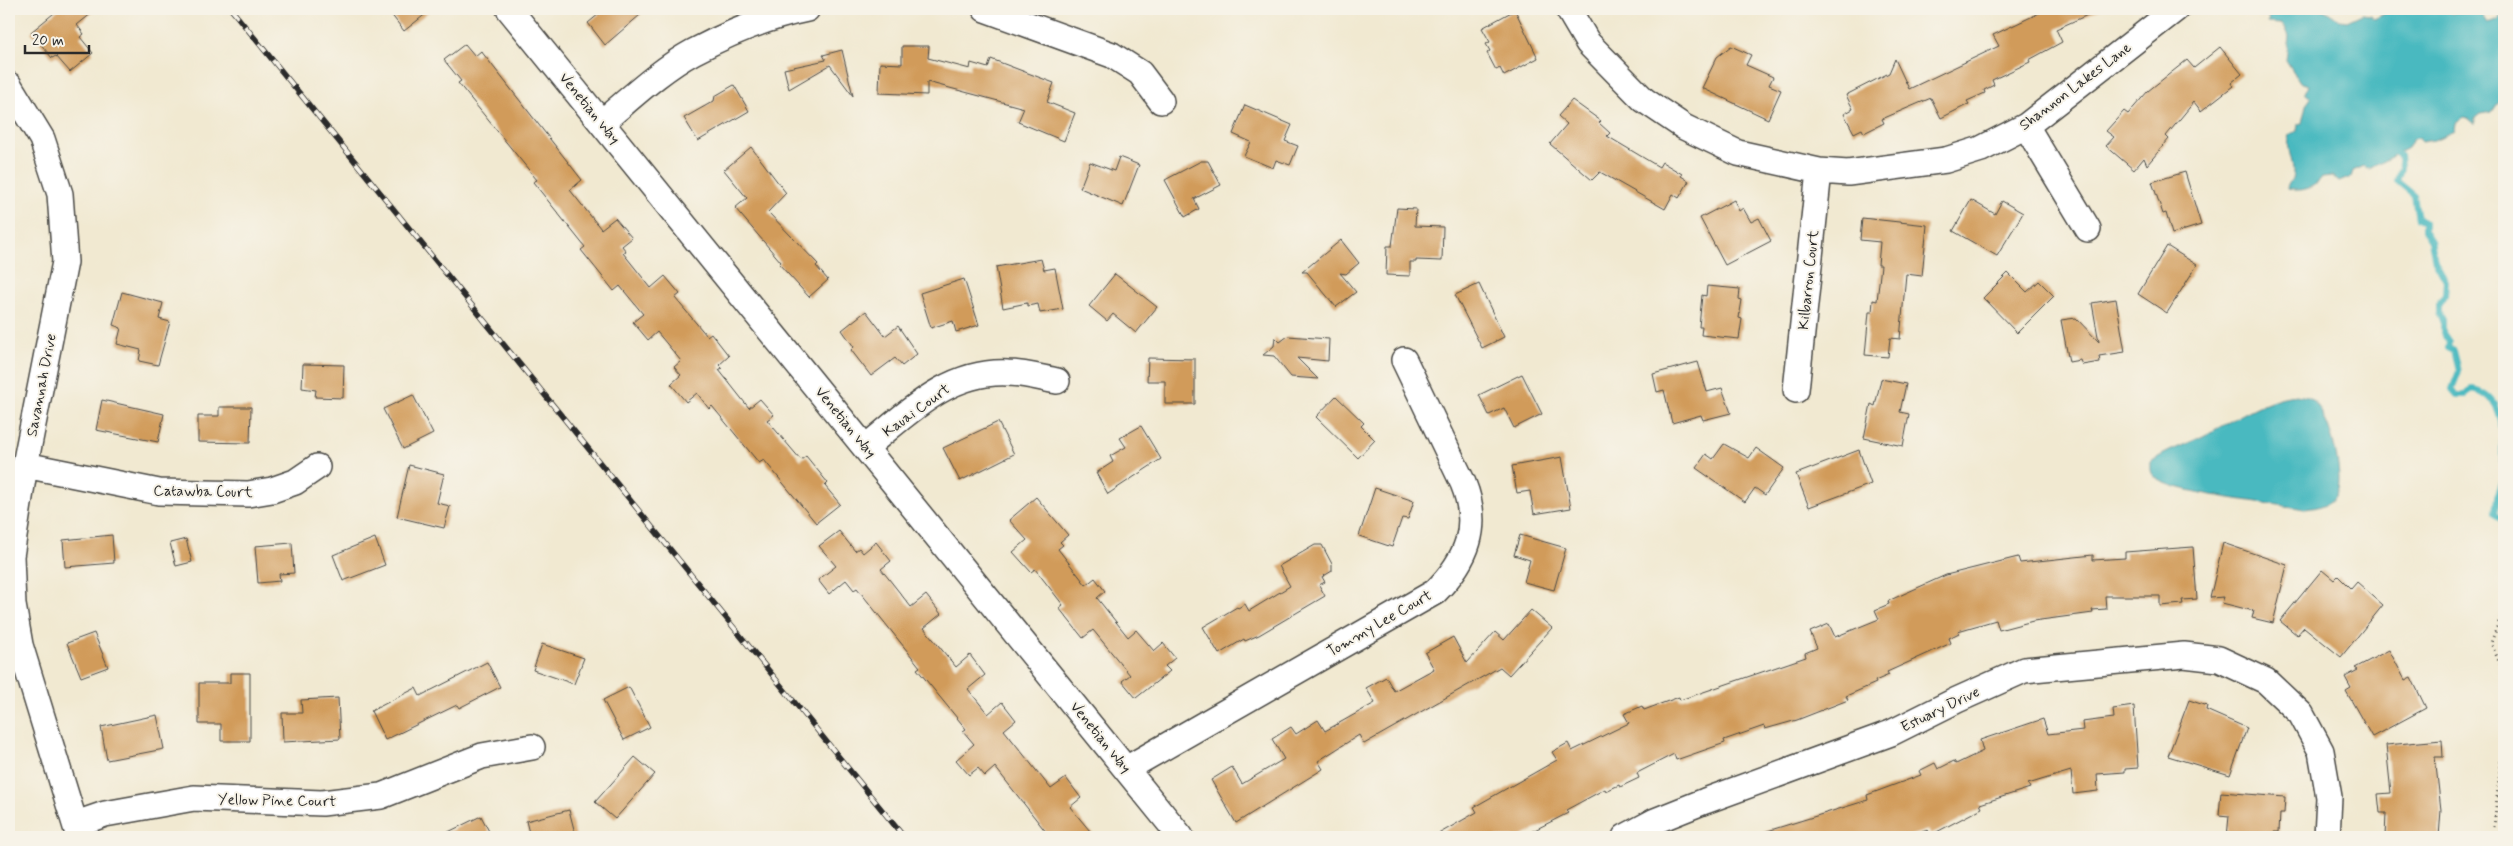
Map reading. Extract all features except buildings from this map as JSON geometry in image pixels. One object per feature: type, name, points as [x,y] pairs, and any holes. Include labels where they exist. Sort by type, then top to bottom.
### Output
[{"type":"street","name":"Venetian Way","points":[[510,9],[1181,837]]},
{"type":"street","points":[[602,122],[652,81],[692,52],[771,16],[807,9]]},
{"type":"street","points":[[985,9],[1112,55],[1140,73],[1162,101]]},
{"type":"street","name":"Shannon Lakes Lane","points":[[1568,9],[1588,43],[1644,100],[1684,127],[1738,152],[1819,171],[1848,173],[1946,160],[1981,149],[2026,126],[2176,9]]},
{"type":"street","name":"Savannah Drive","points":[[9,85],[42,139],[60,194],[65,262],[25,465],[11,556],[13,605],[20,644],[78,830]]},
{"type":"street","points":[[2026,126],[2088,229]]},
{"type":"street","name":"Kilbarron Court","points":[[1796,390],[1819,171]]},
{"type":"street","name":"Tommy Lee Court","points":[[1126,769],[1435,592],[1456,570],[1469,536],[1471,523],[1468,499],[1459,475],[1404,360]]},
{"type":"street","name":"Kauai Court","points":[[866,447],[927,397],[954,382],[986,374],[1008,373],[1057,381]]},
{"type":"street","name":"Catawba Court","points":[[25,465],[159,492],[248,494],[272,490],[295,482],[316,467]]},
{"type":"street","name":"Estuary Drive","points":[[1625,837],[1676,812],[1891,733],[1957,700],[2024,670],[2184,654],[2219,659],[2266,681],[2301,714],[2321,751],[2329,797],[2327,837]]},
{"type":"street","name":"Yellow Pine Court","points":[[78,830],[105,814],[194,798],[322,803],[381,796],[482,756],[532,748]]},
{"type":"path","points":[[2504,608],[2491,643],[2504,673]]},
{"type":"path","points":[[2493,837],[2504,729]]},
{"type":"water","points":[[2257,9],[2323,9],[2340,20],[2347,21],[2362,14],[2371,15],[2374,19],[2384,14],[2388,9],[2417,9],[2423,12],[2430,9],[2432,13],[2438,9],[2447,9],[2452,14],[2455,12],[2481,14],[2487,23],[2500,19],[2501,12],[2504,9],[2504,101],[2498,103],[2492,112],[2480,114],[2475,118],[2475,124],[2464,117],[2455,124],[2454,131],[2434,140],[2421,142],[2419,138],[2413,139],[2407,148],[2369,169],[2364,166],[2353,171],[2351,177],[2339,182],[2332,176],[2322,177],[2307,189],[2287,189],[2293,174],[2288,145],[2290,135],[2297,131],[2298,124],[2302,123],[2306,105],[2311,98],[2305,93],[2308,85],[2300,82],[2286,60],[2289,36],[2285,27],[2281,24],[2267,23],[2269,20],[2264,13],[2259,13]]},
{"type":"water","points":[[2295,395],[2309,397],[2317,405],[2323,414],[2333,440],[2338,468],[2338,489],[2333,499],[2324,505],[2304,509],[2224,497],[2180,488],[2154,476],[2151,462],[2163,454],[2203,436],[2259,406],[2283,397]]},
{"type":"waterway","points":[[2396,153],[2400,156],[2401,168],[2397,181],[2414,195],[2418,219],[2424,222],[2424,230],[2431,241],[2435,261],[2446,281],[2445,295],[2439,304],[2439,313],[2443,320],[2443,333],[2449,342],[2448,348],[2454,351],[2459,371],[2452,389],[2457,395],[2466,395],[2472,389],[2483,393],[2491,399],[2497,408],[2500,418],[2503,440],[2502,462],[2504,466]]},
{"type":"waterway","points":[[2504,478],[2497,496],[2495,513],[2504,523],[2504,527]]},
{"type":"railway","points":[[231,9],[904,837]]}]
